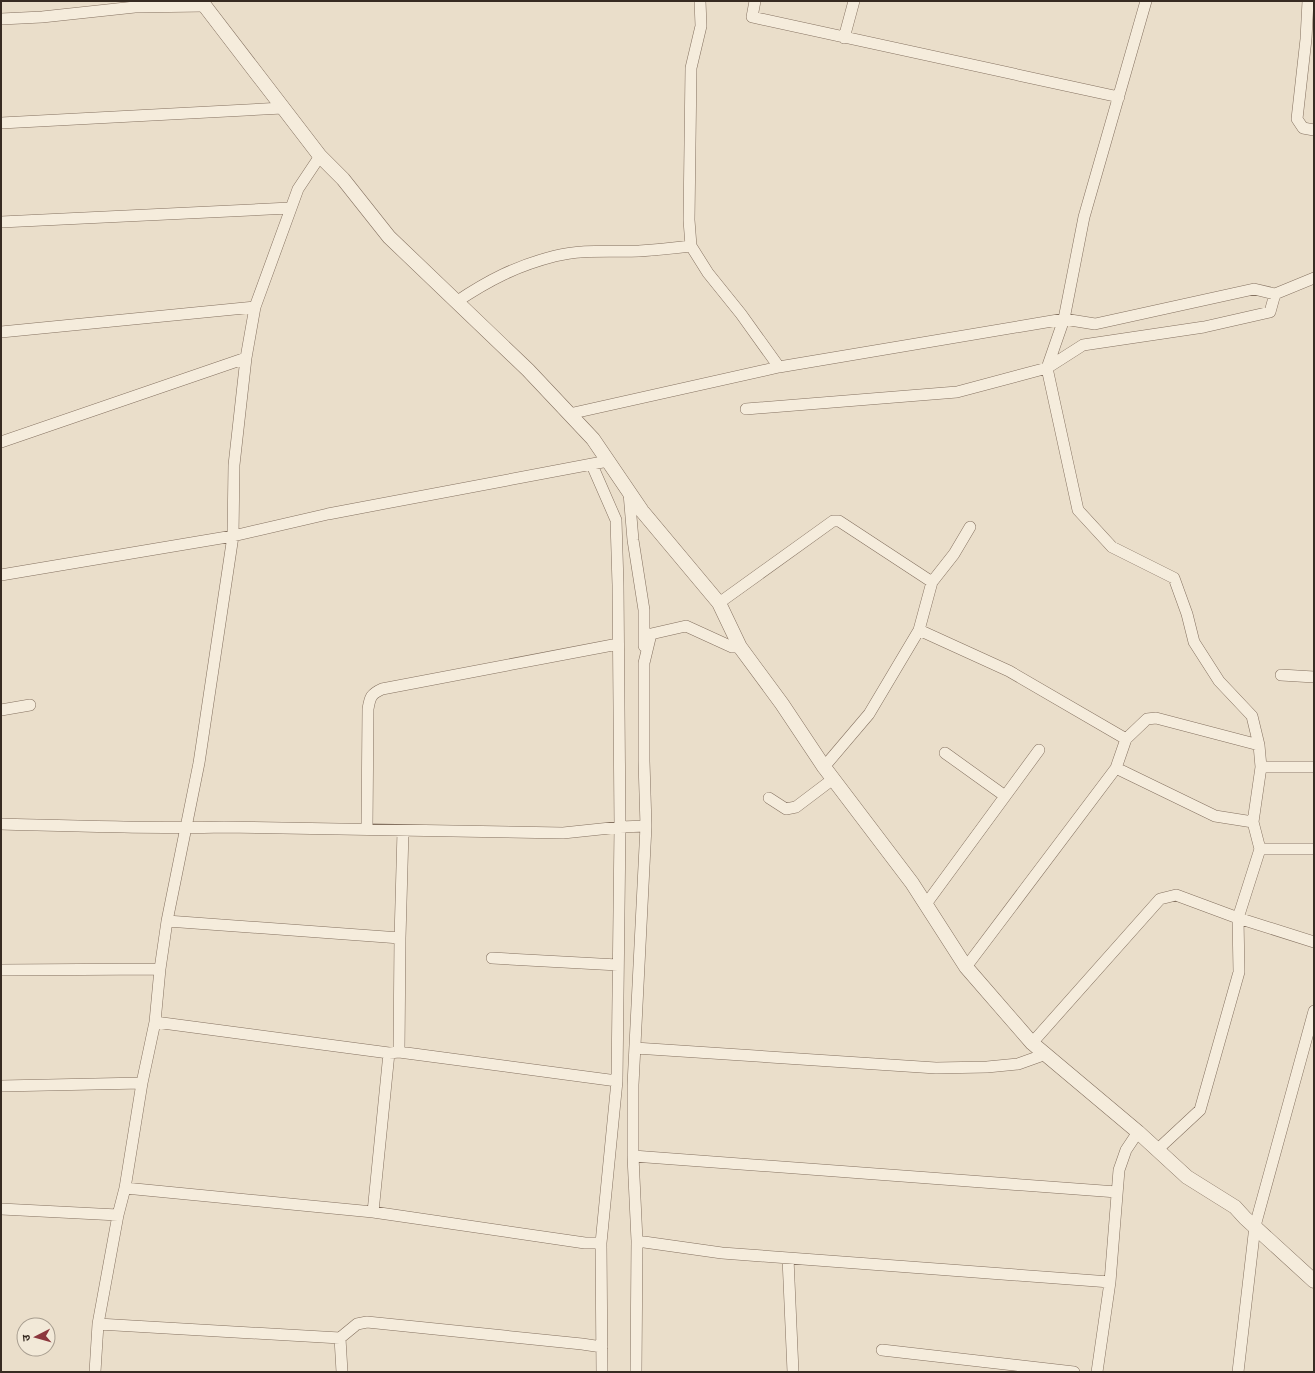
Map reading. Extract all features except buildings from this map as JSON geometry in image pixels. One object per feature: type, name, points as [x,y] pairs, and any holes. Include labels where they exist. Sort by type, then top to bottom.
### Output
[{"type":"street","points":[[700,1],[702,12],[701,26],[691,68],[689,220],[691,246],[708,273],[741,314],[779,367]]},
{"type":"street","points":[[755,1],[752,17],[1119,97]]},
{"type":"street","points":[[844,38],[854,1]]},
{"type":"street","points":[[1146,1],[1084,217],[1064,319],[1047,368],[1078,510],[1112,547],[1174,578],[1187,614],[1194,642],[1219,681],[1252,716],[1261,767],[1254,822],[1260,850],[1238,918],[1239,972],[1200,1110],[1157,1150]]},
{"type":"street","points":[[1308,1],[1310,39],[1297,119],[1303,128],[1314,130]]},
{"type":"street","points":[[1,19],[42,17],[135,6],[203,3],[320,156],[343,178],[389,237],[528,370],[593,439],[642,510],[719,602],[740,647],[782,704],[824,767],[912,883],[966,967],[1032,1043],[1138,1132],[1187,1177],[1235,1207],[1314,1281]]},
{"type":"street","points":[[1,123],[283,108]]},
{"type":"street","points":[[95,1372],[98,1324],[118,1215],[125,1188],[142,1083],[155,1022],[160,969],[167,921],[199,763],[233,536],[234,465],[246,358],[255,307],[298,189],[320,156]]},
{"type":"street","points":[[1,222],[290,208]]},
{"type":"street","points":[[456,302],[492,279],[512,269],[556,256],[588,251],[640,251],[691,246]]},
{"type":"street","points":[[569,414],[779,367],[1064,319],[1095,324],[1254,289],[1275,294],[1314,278]]},
{"type":"street","points":[[746,409],[957,392],[1047,368],[1083,345],[1204,327],[1270,312],[1275,294]]},
{"type":"street","points":[[1,332],[255,307]]},
{"type":"street","points":[[1,442],[246,358]]},
{"type":"street","points":[[1,575],[233,536],[328,514],[608,461]]},
{"type":"street","points":[[592,465],[616,520],[618,644],[620,827],[616,1081],[601,1243],[602,1372]]},
{"type":"street","points":[[629,492],[633,540],[644,610],[644,761],[646,826],[633,1085],[634,1156],[638,1241],[636,1372]]},
{"type":"street","points":[[719,602],[799,547],[833,521],[839,521],[932,582]]},
{"type":"street","points":[[824,767],[869,714],[919,630],[932,582],[954,554],[970,527]]},
{"type":"street","points":[[644,663],[651,634],[686,626],[732,647],[740,647]]},
{"type":"street","points":[[919,630],[1009,671],[1126,739]]},
{"type":"street","points":[[367,829],[368,709],[370,699],[374,692],[382,689],[618,644]]},
{"type":"street","points":[[1281,675],[1314,677]]},
{"type":"street","points":[[1,710],[30,705]]},
{"type":"street","points":[[966,967],[1116,768],[1126,739],[1146,719],[1156,718],[1258,745]]},
{"type":"street","points":[[926,904],[1039,750]]},
{"type":"street","points":[[945,753],[1005,796]]},
{"type":"street","points":[[1261,767],[1314,767]]},
{"type":"street","points":[[1116,768],[1215,816],[1254,822]]},
{"type":"street","points":[[769,798],[786,809],[796,807],[833,779]]},
{"type":"street","points":[[1,824],[187,828],[224,827],[367,829],[563,834],[620,827],[646,826]]},
{"type":"street","points":[[373,1212],[394,1052],[404,831]]},
{"type":"street","points":[[1260,850],[1314,849]]},
{"type":"street","points":[[1032,1043],[1160,899],[1176,895],[1238,918],[1314,942]]},
{"type":"street","points":[[167,921],[400,938]]},
{"type":"street","points":[[492,958],[618,965]]},
{"type":"street","points":[[1,970],[160,969]]},
{"type":"street","points":[[1238,1372],[1254,1226],[1314,1011]]},
{"type":"street","points":[[155,1022],[616,1081]]},
{"type":"street","points":[[634,1048],[936,1068],[986,1067],[1018,1064],[1046,1054]]},
{"type":"street","points":[[1,1086],[142,1083]]},
{"type":"street","points":[[1097,1372],[1110,1282],[1119,1170],[1126,1150],[1138,1132]]},
{"type":"street","points":[[634,1156],[1117,1192]]},
{"type":"street","points":[[125,1188],[373,1212],[585,1243],[601,1243]]},
{"type":"street","points":[[1,1209],[118,1215]]},
{"type":"street","points":[[638,1241],[722,1253],[1110,1282]]},
{"type":"street","points":[[788,1258],[793,1372]]},
{"type":"street","points":[[98,1324],[340,1338],[357,1324],[367,1322],[602,1347]]},
{"type":"street","points":[[340,1338],[342,1372]]},
{"type":"street","points":[[882,1350],[1074,1372]]}]
